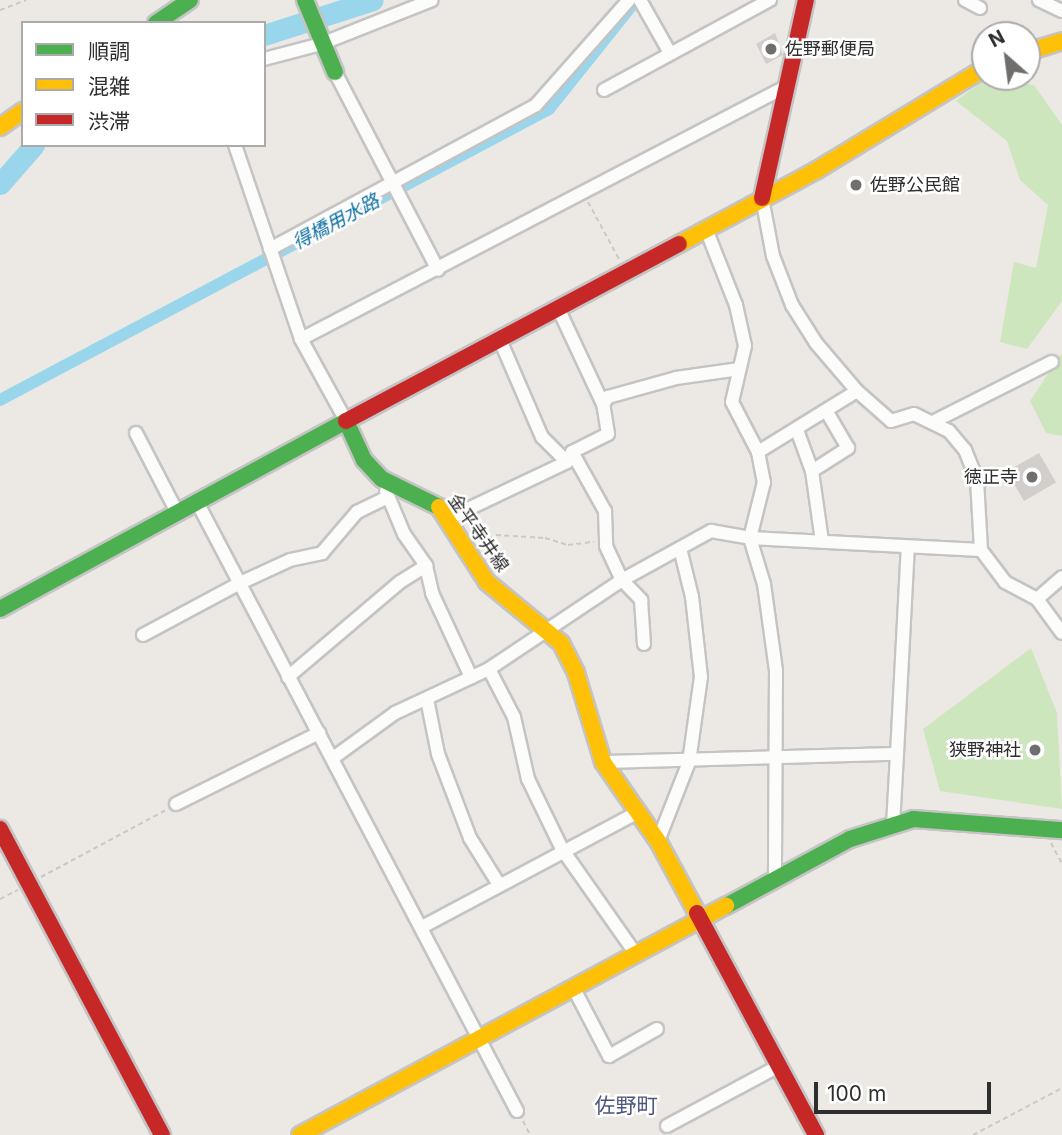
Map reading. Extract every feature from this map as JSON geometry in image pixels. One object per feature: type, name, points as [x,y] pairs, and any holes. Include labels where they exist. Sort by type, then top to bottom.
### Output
[{"type":"street","points":[[159,21],[190,0]]},
{"type":"street","points":[[266,58],[321,44],[432,0]]},
{"type":"street","points":[[272,254],[396,187],[536,105],[629,0]]},
{"type":"street","points":[[604,90],[771,0]]},
{"type":"street","points":[[806,0],[762,198],[773,256],[792,305],[857,391],[891,421],[914,414],[935,421],[965,450],[976,480],[981,550],[1005,582],[1037,599],[1062,633]]},
{"type":"street","points":[[965,0],[980,8]]},
{"type":"street","points":[[306,3],[321,44],[438,270]]},
{"type":"street","points":[[642,3],[670,54]]},
{"type":"street","points":[[1041,48],[1062,41]]},
{"type":"street","points":[[0,609],[861,145],[971,77]]},
{"type":"street","points":[[301,339],[787,86]]},
{"type":"street","points":[[0,127],[21,112]]},
{"type":"street","points":[[236,147],[301,339],[345,421]]},
{"type":"street","points":[[706,229],[742,328],[745,346],[732,402],[758,452],[764,482],[750,538],[764,584],[776,670],[772,758],[775,878]]},
{"type":"street","points":[[449,518],[570,457],[608,434],[603,404],[558,308]]},
{"type":"street","points":[[500,340],[542,437],[570,457],[605,511],[606,541],[622,580],[641,600],[644,644]]},
{"type":"street","points":[[935,421],[1052,362]]},
{"type":"street","points":[[603,404],[608,397],[676,377],[739,369]]},
{"type":"street","points":[[758,452],[827,412],[857,391]]},
{"type":"street","points":[[812,471],[848,448],[827,412]]},
{"type":"street","name":"金平寺井線","points":[[345,421],[364,460],[382,479],[437,503],[449,518],[487,582],[561,643],[576,673],[603,762],[658,841],[816,1135]]},
{"type":"street","points":[[797,430],[812,471],[822,541]]},
{"type":"street","points":[[136,433],[178,514]]},
{"type":"street","points":[[382,479],[404,534],[426,566],[432,593],[471,677]]},
{"type":"street","points":[[144,635],[290,560],[322,553],[357,512],[388,497]]},
{"type":"street","points":[[197,502],[517,1111]]},
{"type":"street","points":[[333,758],[395,713],[489,669],[622,580],[711,531],[750,538],[981,550]]},
{"type":"street","points":[[893,825],[908,547]]},
{"type":"street","points":[[658,841],[689,762],[701,677],[692,597],[680,548]]},
{"type":"street","points":[[288,677],[400,582],[426,566]]},
{"type":"street","points":[[1037,599],[1062,577]]},
{"type":"street","points":[[489,669],[514,717],[528,779],[562,849],[635,953]]},
{"type":"street","points":[[427,699],[438,754],[470,838],[498,884]]},
{"type":"street","points":[[176,804],[319,733]]},
{"type":"street","points":[[603,762],[689,762],[897,754]]},
{"type":"street","points":[[422,927],[562,849],[636,813]]},
{"type":"street","points":[[300,1135],[850,839],[893,825],[935,819],[1062,830]]},
{"type":"street","points":[[0,829],[162,1135]]},
{"type":"street","points":[[573,987],[609,1056],[657,1029]]},
{"type":"street","points":[[667,1126],[779,1066]]},
{"type":"path","points":[[0,10],[26,0]]},
{"type":"path","points":[[582,192],[626,272]]},
{"type":"path","points":[[467,547],[496,535],[545,538],[568,545],[606,541]]},
{"type":"path","points":[[0,899],[176,804]]},
{"type":"path","points":[[1043,829],[1062,864]]},
{"type":"path","points":[[973,1135],[1062,1088]]},
{"type":"path","points":[[517,1111],[530,1135]]},
{"type":"green space","points":[[971,90],[1038,91],[1062,125],[1062,301],[1027,349],[1000,342],[1014,262],[1036,268],[1048,205],[1020,180],[1007,141],[956,101]]},
{"type":"green space","points":[[1062,353],[1062,436],[1046,433],[1030,401]]},
{"type":"green space","points":[[1031,648],[1057,713],[1062,809],[940,791],[923,729]]},
{"type":"building","points":[[775,33],[783,55],[766,64],[756,44]]},
{"type":"building","name":"徳正寺","points":[[1039,453],[1056,482],[1024,501],[1007,472]]},
{"type":"waterway","points":[[266,34],[373,0]]},
{"type":"waterway","name":"得橋用水路","points":[[0,400],[549,109],[634,3]]},
{"type":"waterway","points":[[0,184],[32,147]]},
{"type":"traffic: fast","points":[[159,21],[190,0]]},
{"type":"traffic: fast","points":[[305,0],[335,72]]},
{"type":"traffic: fast","points":[[0,609],[346,421],[364,460],[382,479],[439,507]]},
{"type":"traffic: fast","points":[[726,906],[850,839],[914,819],[1062,830]]},
{"type":"traffic: slow","points":[[1041,48],[1062,41]]},
{"type":"traffic: slow","points":[[679,244],[817,170],[971,76]]},
{"type":"traffic: slow","points":[[0,127],[21,112]]},
{"type":"traffic: slow","points":[[439,507],[487,582],[561,643],[576,673],[603,762],[658,841],[697,913]]},
{"type":"traffic: slow","points":[[300,1135],[726,906]]},
{"type":"traffic: jam","points":[[762,198],[806,0]]},
{"type":"traffic: jam","points":[[346,421],[679,244]]},
{"type":"traffic: jam","points":[[0,829],[162,1135]]},
{"type":"traffic: jam","points":[[697,913],[816,1135]]},
{"type":"place","name":"佐野郵便局","points":[[771,49]]},
{"type":"place","name":"佐野公民館","points":[[856,185]]},
{"type":"place","name":"徳正寺","points":[[1032,477]]},
{"type":"place","name":"狭野神社","points":[[1035,750]]},
{"type":"district","name":"佐野町","points":[[626,1106]]}]
